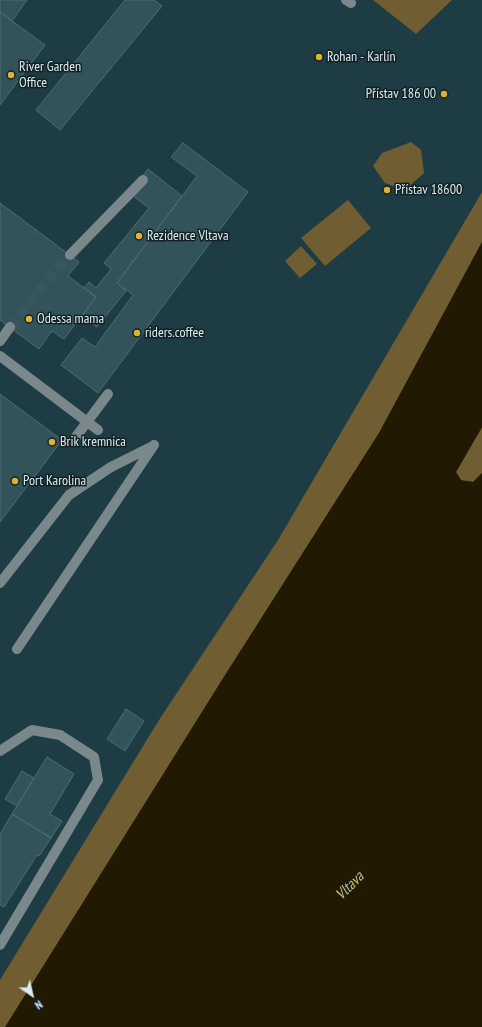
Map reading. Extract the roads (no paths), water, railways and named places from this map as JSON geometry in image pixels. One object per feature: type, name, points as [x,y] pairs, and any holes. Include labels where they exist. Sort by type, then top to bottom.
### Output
[{"type":"street","points":[[70,255],[143,180]]},
{"type":"street","points":[[0,341],[10,327]]},
{"type":"street","points":[[0,356],[98,430]]},
{"type":"street","points":[[75,438],[108,394]]},
{"type":"street","points":[[0,583],[69,495],[112,467],[154,445],[17,649]]},
{"type":"street","points":[[0,751],[32,730],[60,735],[94,757],[98,780],[0,945]]},
{"type":"water","name":"Vltava","points":[[482,242],[482,427],[456,472],[461,480],[473,482],[482,473],[482,1027],[5,1027],[222,680],[379,433]]},
{"type":"tunnel","points":[[10,327],[50,277],[70,255]]},
{"type":"place","name":"Rohan - Karlín","points":[[319,57]]},
{"type":"place","name":"River Garden Office","points":[[11,75]]},
{"type":"place","name":"Přístav 186 00","points":[[444,94]]},
{"type":"place","name":"Přístav 18600","points":[[387,190]]},
{"type":"place","name":"Rezidence Vltava","points":[[139,236]]},
{"type":"place","name":"Odessa mama","points":[[29,319]]},
{"type":"place","name":"riders.coffee","points":[[137,333]]},
{"type":"place","name":"Brik kremnica","points":[[52,442]]},
{"type":"place","name":"Port Karolina","points":[[15,481]]}]
